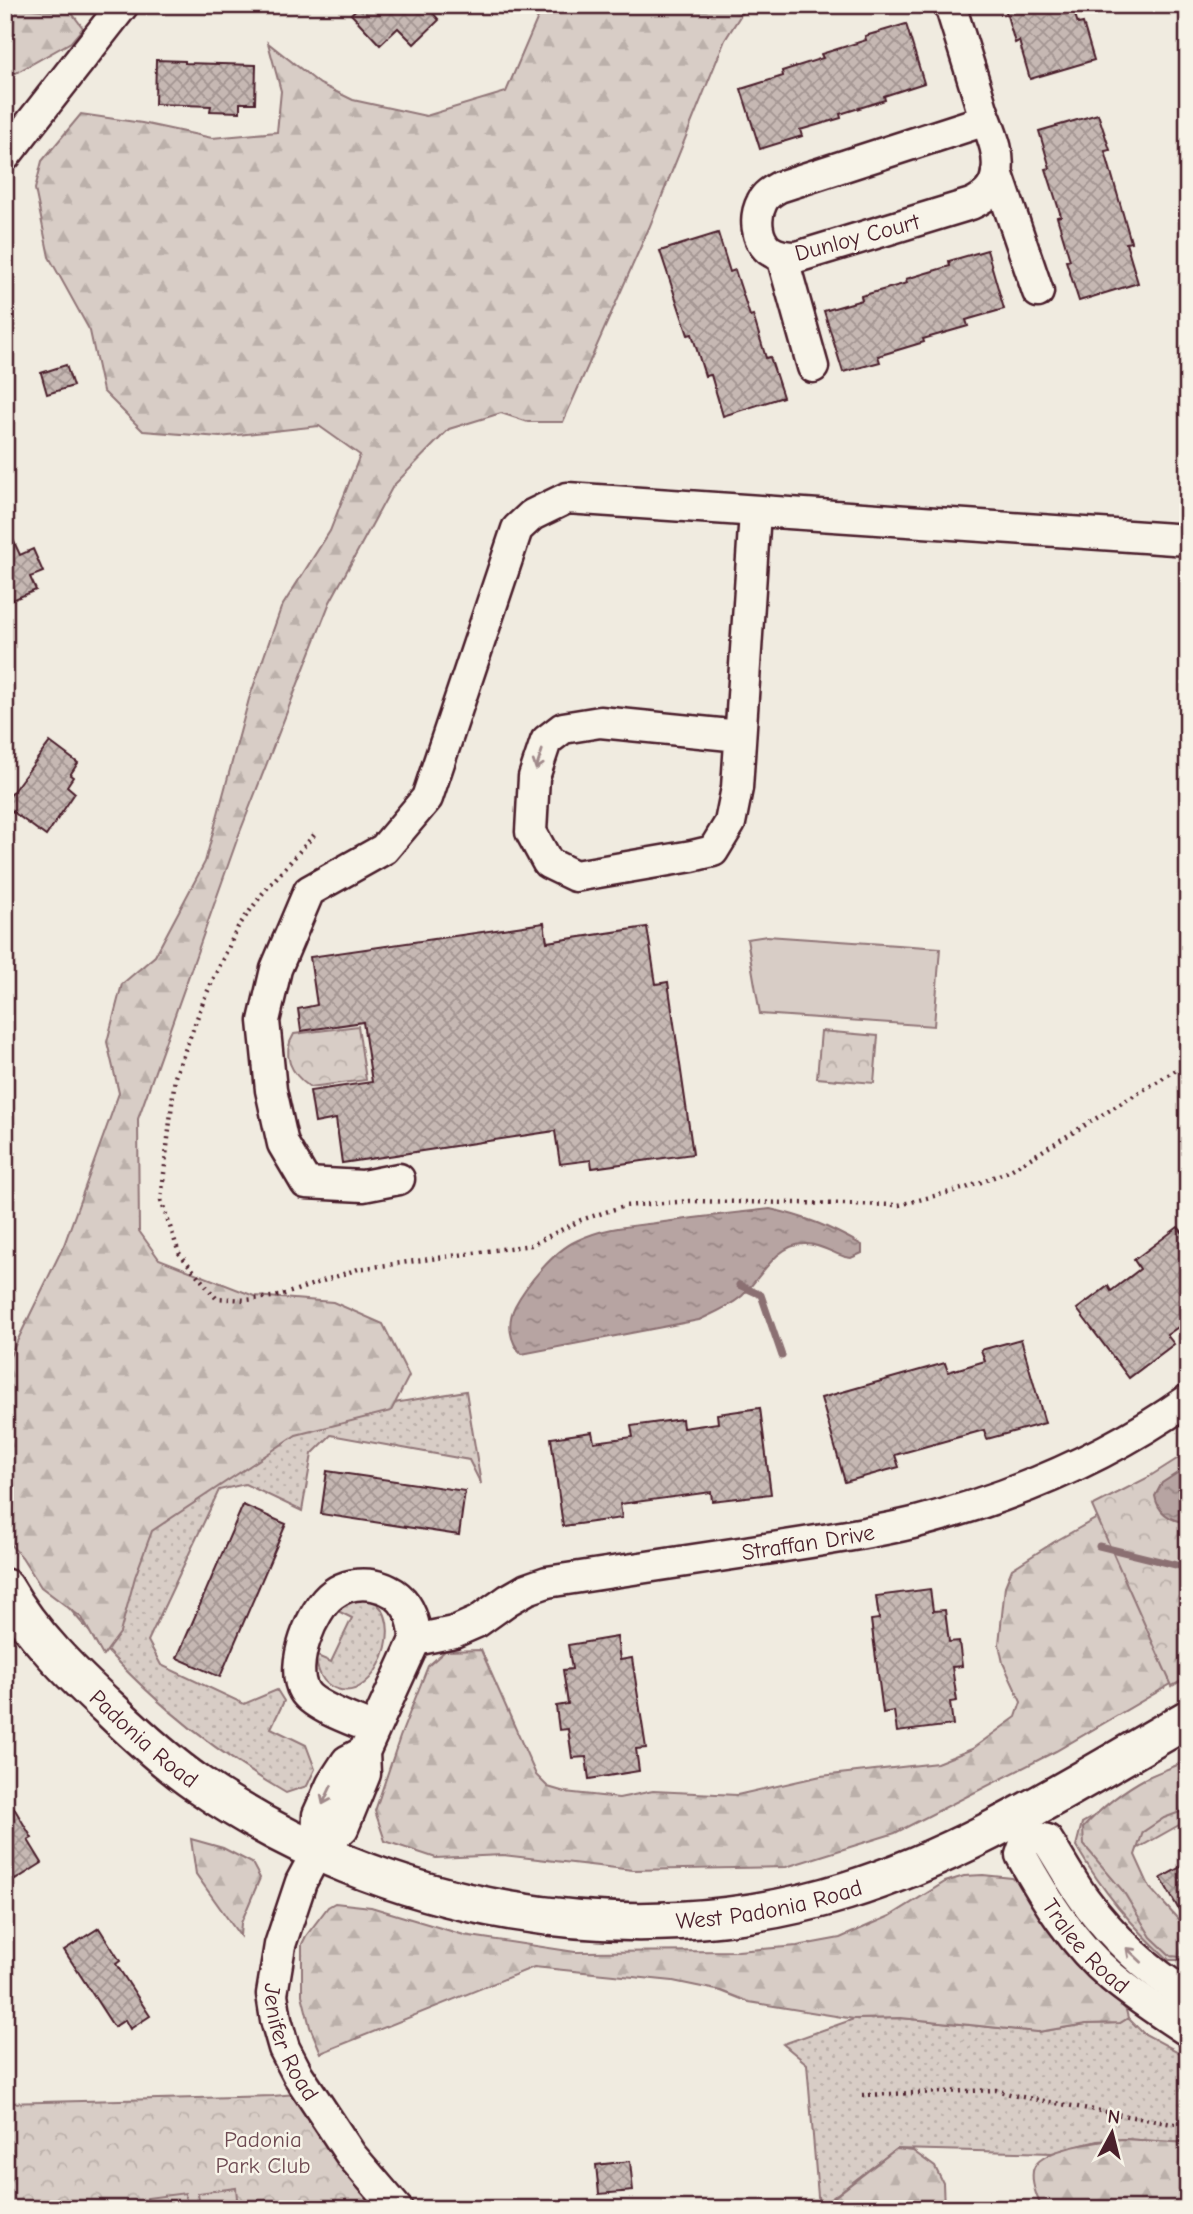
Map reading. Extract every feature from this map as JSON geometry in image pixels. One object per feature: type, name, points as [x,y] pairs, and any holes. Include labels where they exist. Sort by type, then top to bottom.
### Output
[{"type":"main road","name":"Padonia Road","points":[[8,1598],[51,1650],[150,1746],[197,1784],[317,1852]]},
{"type":"main road","name":"West Padonia Road","points":[[317,1852],[382,1879],[498,1910],[623,1921],[688,1920],[747,1913],[844,1892],[1023,1826],[1188,1719]]},
{"type":"street","points":[[5,156],[123,5]]},
{"type":"street","points":[[950,5],[998,158],[998,172],[1038,292]]},
{"type":"street","name":"Dunloy Court","points":[[986,120],[779,187],[770,192],[762,202],[757,229],[769,250],[782,256],[797,257],[971,204],[984,198],[994,186],[998,172]]},
{"type":"street","points":[[782,256],[813,367]]},
{"type":"street","points":[[399,1179],[363,1186],[306,1183],[284,1144],[271,1090],[264,1021],[276,969],[309,891],[384,849],[427,798],[517,529],[533,515],[567,498],[1188,540]]},
{"type":"street","points":[[740,736],[600,722],[563,729],[546,741],[534,776],[531,832],[548,863],[575,876],[691,856],[713,851],[730,823],[737,788],[755,512]]},
{"type":"street","name":"Straffan Drive","points":[[415,1640],[454,1632],[477,1622],[527,1589],[547,1582],[856,1534],[913,1523],[979,1504],[1087,1461],[1188,1400]]},
{"type":"street","points":[[362,1584],[386,1589],[399,1598],[408,1608],[415,1640],[369,1740],[313,1701],[303,1690],[299,1662],[301,1647],[324,1601],[334,1592],[362,1584]]},
{"type":"street","name":"Jenifer Road","points":[[369,1740],[365,1774],[343,1828],[317,1852],[301,1882],[280,1945],[272,1994],[284,2048],[317,2106],[351,2155],[397,2209]]},
{"type":"street","name":"Tralee Road","points":[[1023,1826],[1021,1855],[1037,1884],[1077,1941],[1110,1976],[1179,1996],[1188,2031]]},
{"type":"path","points":[[314,835],[263,893],[238,927],[205,997],[175,1077],[161,1200],[179,1253],[216,1297],[246,1300],[279,1296],[358,1269],[531,1245],[581,1220],[624,1206],[690,1201],[899,1205],[966,1188],[1009,1171],[1188,1063]]},
{"type":"path","points":[[862,2095],[996,2090],[1172,2124],[1188,2122]]},
{"type":"green space","points":[[536,5],[747,5],[725,40],[649,228],[563,422],[528,422],[501,413],[449,429],[393,486],[330,602],[238,837],[138,1119],[139,1231],[159,1259],[254,1296],[333,1302],[383,1324],[409,1376],[391,1411],[296,1435],[152,1531],[135,1577],[120,1633],[103,1656],[82,1618],[41,1587],[22,1557],[5,1539],[5,1366],[64,1245],[119,1093],[107,1042],[122,984],[155,956],[205,862],[249,699],[281,608],[330,531],[360,455],[319,426],[220,437],[143,431],[103,391],[90,331],[49,257],[35,189],[42,161],[81,114],[142,123],[212,138],[277,132],[281,91],[268,43],[320,84],[353,100],[426,116],[506,92],[541,10]]},
{"type":"green space","points":[[5,7],[71,12],[83,28],[71,42],[5,79]]},
{"type":"green space","points":[[767,936],[940,948],[934,1026],[760,1014],[747,939]]},
{"type":"green space","points":[[358,1026],[366,1080],[310,1087],[293,1070],[288,1049],[294,1034]]},
{"type":"green space","points":[[821,1031],[878,1036],[874,1083],[817,1078]]},
{"type":"green space","points":[[466,1391],[481,1484],[469,1460],[331,1435],[312,1454],[302,1511],[245,1484],[219,1490],[148,1641],[161,1665],[244,1704],[277,1690],[284,1701],[271,1728],[306,1745],[315,1769],[307,1786],[286,1793],[224,1753],[144,1688],[69,1608],[222,1455],[394,1403]]},
{"type":"green space","points":[[1188,1452],[1188,1677],[1172,1686],[1092,1506],[1147,1478]]},
{"type":"green space","points":[[1126,1502],[1188,1674],[1056,1751],[895,1833],[786,1867],[633,1870],[503,1855],[436,1858],[385,1841],[375,1811],[428,1666],[445,1651],[481,1650],[536,1775],[548,1787],[565,1792],[619,1798],[653,1791],[737,1795],[821,1776],[937,1763],[972,1749],[1016,1717],[1021,1702],[1003,1663],[999,1644],[1005,1586],[1012,1569]]},
{"type":"green space","points":[[355,1597],[371,1600],[382,1610],[387,1623],[387,1640],[375,1672],[364,1684],[351,1690],[337,1689],[324,1680],[315,1655],[331,1662],[352,1618],[336,1610]]},
{"type":"green space","points":[[1188,1760],[1188,1809],[1164,1818],[1143,1832],[1135,1855],[1150,1888],[1185,1927],[1183,1959],[1171,1956],[1151,1937],[1123,1891],[1084,1845],[1083,1828],[1130,1788]]},
{"type":"green space","points":[[1188,1764],[1188,1820],[1126,1855],[1185,1960],[1169,1960],[1118,1907],[1076,1846],[1082,1823]]},
{"type":"green space","points":[[191,1839],[223,1848],[252,1863],[260,1878],[241,1923],[240,1936],[196,1874]]},
{"type":"green space","points":[[964,1876],[1012,1878],[1026,1887],[1126,2010],[1128,2018],[1120,2023],[1086,2024],[1038,2032],[901,2018],[854,2019],[749,2002],[721,1991],[673,1981],[534,1967],[321,2053],[310,2027],[302,1995],[302,1944],[328,1907],[335,1903],[371,1907],[464,1935],[575,1952],[738,1951],[797,1946],[840,1938],[890,1916],[945,1882]]},
{"type":"green space","points":[[901,2018],[1038,2032],[1086,2024],[1120,2023],[1128,2018],[1143,2033],[1188,2057],[1188,2143],[1123,2139],[1097,2141],[1052,2153],[896,2149],[819,2208],[807,2064],[783,2044],[854,2019]]},
{"type":"green space","name":"Padonia Park Club","points":[[296,2094],[382,2209],[5,2209],[5,2103]]},
{"type":"green space","points":[[1123,2139],[1188,2143],[1188,2209],[1042,2209],[1033,2181],[1033,2171],[1037,2163],[1058,2151],[1072,2147]]},
{"type":"green space","points":[[896,2149],[913,2151],[935,2167],[943,2183],[944,2209],[819,2209]]},
{"type":"green space","points":[[236,2188],[238,2209],[200,2209],[198,2193]]},
{"type":"green space","points":[[185,2193],[187,2209],[148,2209],[147,2198]]},
{"type":"water","points":[[770,1209],[807,1219],[839,1233],[862,1245],[862,1253],[851,1258],[814,1245],[794,1246],[777,1256],[737,1300],[699,1320],[522,1354],[514,1344],[511,1319],[515,1306],[550,1260],[576,1241],[619,1228]]},
{"type":"water","points":[[1188,1466],[1188,1523],[1166,1515],[1155,1496],[1162,1483]]},
{"type":"building","points":[[361,5],[426,5],[439,20],[414,44],[398,28],[380,45],[351,14]]},
{"type":"building","points":[[1004,5],[1072,5],[1078,24],[1083,23],[1094,60],[1030,79],[1019,41],[1015,43]]},
{"type":"building","points":[[906,24],[924,83],[884,96],[885,100],[840,114],[841,118],[800,130],[802,136],[760,149],[741,89],[783,76],[782,71],[823,58],[821,54],[866,40],[865,36]]},
{"type":"building","points":[[156,60],[256,65],[255,103],[240,103],[240,112],[210,111],[211,106],[155,104]]},
{"type":"building","points":[[1098,114],[1110,150],[1105,151],[1131,242],[1126,243],[1138,283],[1079,301],[1066,261],[1070,260],[1057,217],[1061,216],[1046,169],[1050,168],[1039,131]]},
{"type":"building","points":[[718,233],[730,272],[735,270],[750,316],[753,315],[766,358],[770,357],[783,397],[723,416],[711,375],[705,376],[692,334],[688,335],[660,251]]},
{"type":"building","points":[[987,250],[1004,309],[966,320],[968,326],[878,356],[880,362],[843,372],[824,311],[862,300],[861,296],[907,283],[906,279],[950,266],[949,261]]},
{"type":"building","points":[[66,365],[73,386],[47,394],[41,373]]},
{"type":"building","points":[[5,522],[20,555],[33,549],[43,572],[30,577],[36,590],[10,601],[5,591]]},
{"type":"building","points":[[50,742],[78,763],[67,786],[75,793],[46,836],[5,806],[5,802]]},
{"type":"building","points":[[544,923],[547,942],[647,927],[656,984],[668,982],[693,1154],[592,1168],[591,1160],[560,1164],[555,1131],[342,1163],[336,1119],[315,1123],[310,1091],[372,1082],[363,1022],[301,1031],[298,1009],[317,1005],[310,957]]},
{"type":"building","points":[[1178,1227],[1188,1239],[1188,1320],[1167,1335],[1174,1344],[1129,1378],[1077,1309],[1108,1286],[1111,1291],[1140,1269],[1134,1260]]},
{"type":"building","points":[[1021,1339],[1045,1423],[987,1439],[984,1430],[895,1455],[899,1467],[845,1482],[821,1398],[945,1363],[948,1372],[985,1361],[981,1350]]},
{"type":"building","points":[[760,1408],[771,1494],[712,1501],[711,1492],[620,1504],[622,1518],[563,1526],[551,1438],[592,1432],[594,1442],[633,1437],[631,1426],[682,1419],[683,1428],[718,1423],[717,1414]]},
{"type":"building","points":[[327,1471],[465,1491],[459,1535],[321,1514]]},
{"type":"building","points":[[243,1505],[286,1524],[220,1677],[177,1658]]},
{"type":"building","points":[[930,1589],[933,1611],[945,1610],[949,1642],[959,1641],[962,1666],[952,1667],[957,1701],[950,1702],[953,1725],[897,1732],[894,1711],[883,1713],[871,1620],[879,1619],[876,1596]]},
{"type":"building","points":[[617,1637],[620,1660],[632,1658],[646,1748],[636,1749],[639,1771],[589,1779],[586,1757],[572,1758],[568,1729],[559,1730],[556,1706],[568,1704],[563,1670],[572,1669],[568,1645]]},
{"type":"building","points":[[5,1793],[32,1838],[28,1840],[42,1863],[15,1880],[5,1864]]},
{"type":"building","points":[[1188,1863],[1188,1926],[1161,1878]]},
{"type":"building","points":[[99,1928],[120,1961],[116,1964],[150,2016],[130,2029],[125,2020],[114,2027],[64,1950]]},
{"type":"building","points":[[630,2161],[633,2191],[599,2194],[596,2165]]},
{"type":"waterway","points":[[739,1285],[761,1295],[782,1356]]},
{"type":"waterway","points":[[1099,1546],[1188,1568]]}]
